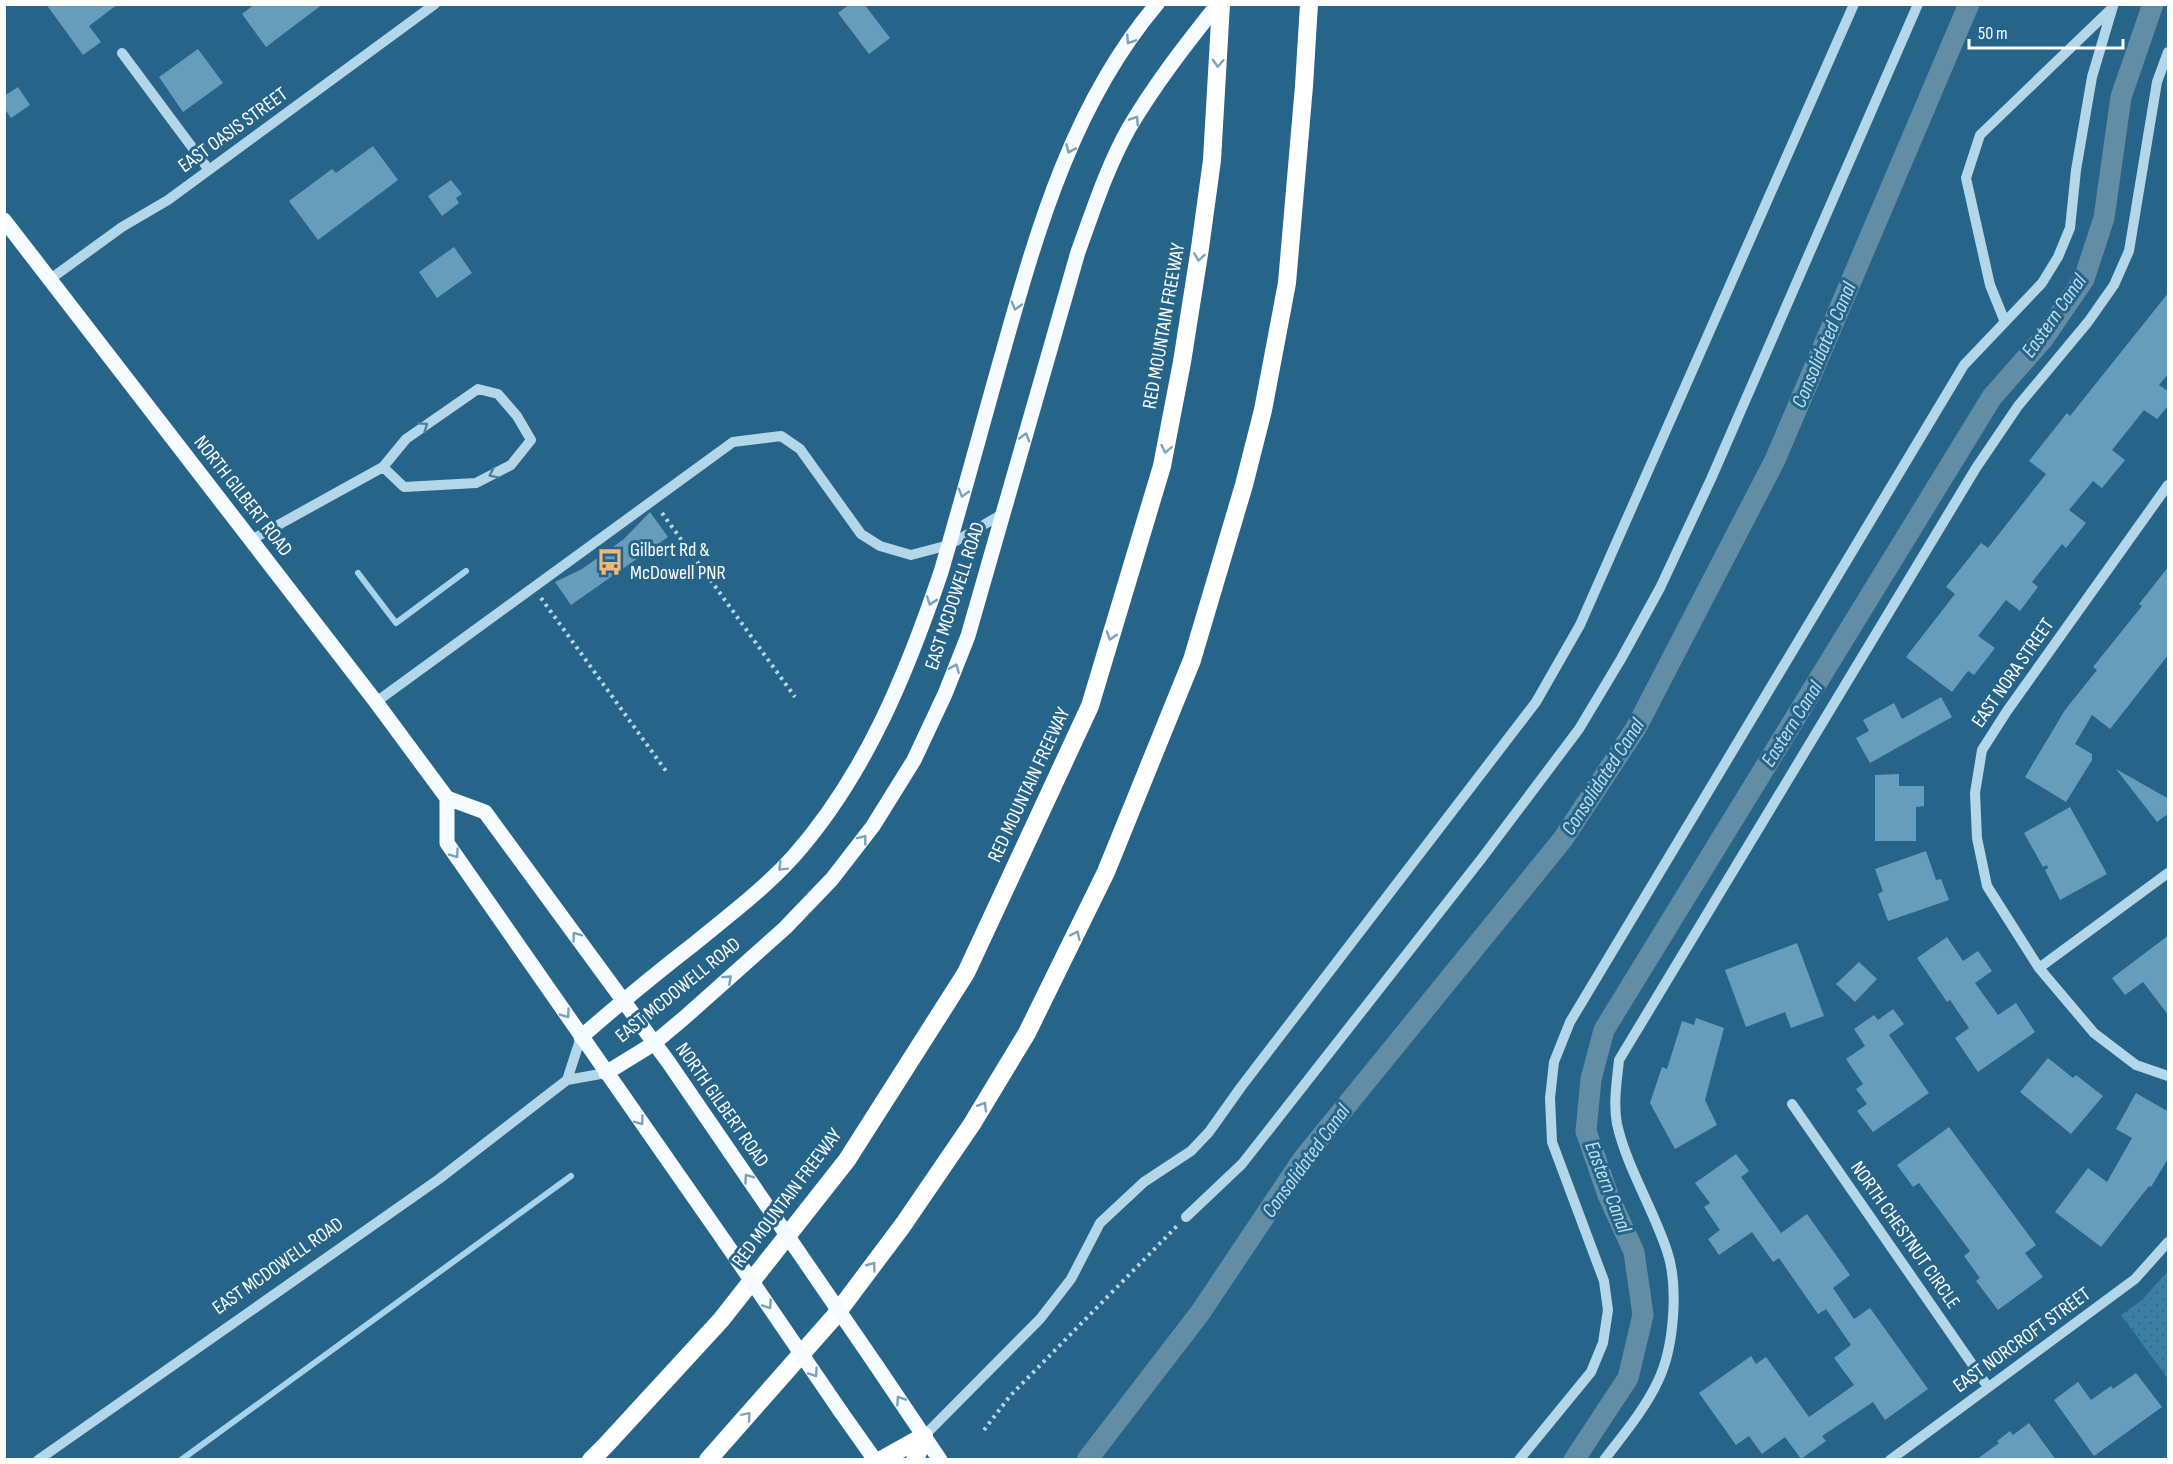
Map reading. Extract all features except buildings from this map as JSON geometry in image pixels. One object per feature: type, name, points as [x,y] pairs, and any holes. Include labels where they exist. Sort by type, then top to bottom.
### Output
[{"type":"highway","name":"RED MOUNTAIN FREEWAY","points":[[591,1460],[722,1320],[847,1160],[966,973],[1090,706],[1162,466],[1182,362],[1212,160],[1220,4]]},
{"type":"highway","points":[[708,1460],[834,1317],[903,1225],[972,1124],[1027,1033],[1106,872],[1192,660],[1244,485],[1263,410],[1287,283],[1309,4]]},
{"type":"highway","points":[[881,1460],[924,1436]]},
{"type":"highway","points":[[915,1460],[924,1436]]},
{"type":"main road","name":"EAST MCDOWELL ROAD","points":[[581,1037],[622,1001],[752,897],[793,857],[833,807],[857,768],[902,675],[925,620],[949,545],[1032,249],[1057,178],[1085,116],[1106,78],[1157,4]]},
{"type":"main road","name":"EAST MCDOWELL ROAD","points":[[606,1073],[653,1044],[785,928],[832,879],[873,826],[914,760],[945,694],[968,636],[1078,252],[1109,172],[1129,130],[1161,80],[1185,45],[1220,4]]},
{"type":"main road","name":"NORTH GILBERT ROAD","points":[[4,220],[376,702],[447,798],[485,812],[730,1152],[940,1460]]},
{"type":"main road","points":[[447,798],[447,843],[606,1073],[696,1197],[875,1460]]},
{"type":"street","name":"EAST OASIS STREET","points":[[49,280],[122,227],[168,200],[435,4]]},
{"type":"street","points":[[924,1436],[1040,1319],[1071,1279],[1100,1223],[1144,1182],[1191,1151],[1209,1132],[1536,702],[1581,625],[1854,4]]},
{"type":"street","points":[[1186,1218],[1242,1164],[1468,876],[1579,729],[1660,588],[1711,479],[1918,4]]},
{"type":"street","points":[[2005,322],[1990,285],[1966,178],[1980,135],[2114,5]]},
{"type":"street","points":[[1519,1460],[1591,1372],[1603,1343],[1608,1310],[1604,1281],[1552,1142],[1550,1098],[1554,1062],[1570,1022],[1964,365],[2042,283],[2058,257],[2070,228],[2076,170],[2092,77],[2114,5]]},
{"type":"street","points":[[1604,1460],[1637,1416],[1659,1380],[1672,1335],[1674,1295],[1668,1254],[1617,1123],[1616,1090],[1619,1060],[1976,468],[2018,406],[2088,322],[2114,285],[2129,251],[2157,82],[2169,52]]},
{"type":"street","points":[[122,53],[209,170]]},
{"type":"street","points":[[251,540],[383,467],[406,439],[478,389],[498,394],[517,416],[531,440],[511,465],[476,483],[404,487],[383,467]]},
{"type":"street","points":[[376,702],[733,442],[780,436],[800,449],[861,534],[880,546],[911,555],[949,545],[1004,513]]},
{"type":"street","name":"EAST NORA STREET","points":[[2169,485],[2007,711],[1982,750],[1976,793],[1977,826],[1987,886],[2039,968],[2094,1033],[2136,1065],[2169,1076]]},
{"type":"street","points":[[2039,968],[2169,873]]},
{"type":"street","points":[[567,1080],[581,1037]]},
{"type":"street","name":"EAST MCDOWELL ROAD","points":[[38,1460],[439,1179],[567,1080],[606,1073]]},
{"type":"street","name":"NORTH CHESTNUT CIRCLE","points":[[1792,1104],[1988,1388]]},
{"type":"street","name":"EAST NORCROFT STREET","points":[[1890,1460],[2135,1279],[2169,1242]]},
{"type":"path","points":[[653,500],[795,697]]},
{"type":"path","points":[[533,588],[666,771]]},
{"type":"path","points":[[984,1430],[1010,1396],[1186,1218]]},
{"type":"shaded area","points":[[2168,1271],[2168,1379],[2121,1315],[2142,1300]]},
{"type":"waterway","name":"Consolidated Canal","points":[[1087,1460],[1200,1313],[1303,1159],[1563,839],[1636,728],[1775,460],[1969,4]]},
{"type":"waterway","name":"Eastern Canal","points":[[1574,1460],[1628,1378],[1643,1315],[1634,1252],[1608,1195],[1586,1131],[1591,1079],[1604,1030],[1992,397],[2043,339],[2084,279],[2104,218],[2121,97],[2153,4]]},
{"type":"waterway","points":[[358,573],[396,623],[466,571]]},
{"type":"waterway","points":[[181,1460],[571,1176]]},
{"type":"place","name":"Gilbert Rd & McDowell PNR","points":[[610,562]]}]
